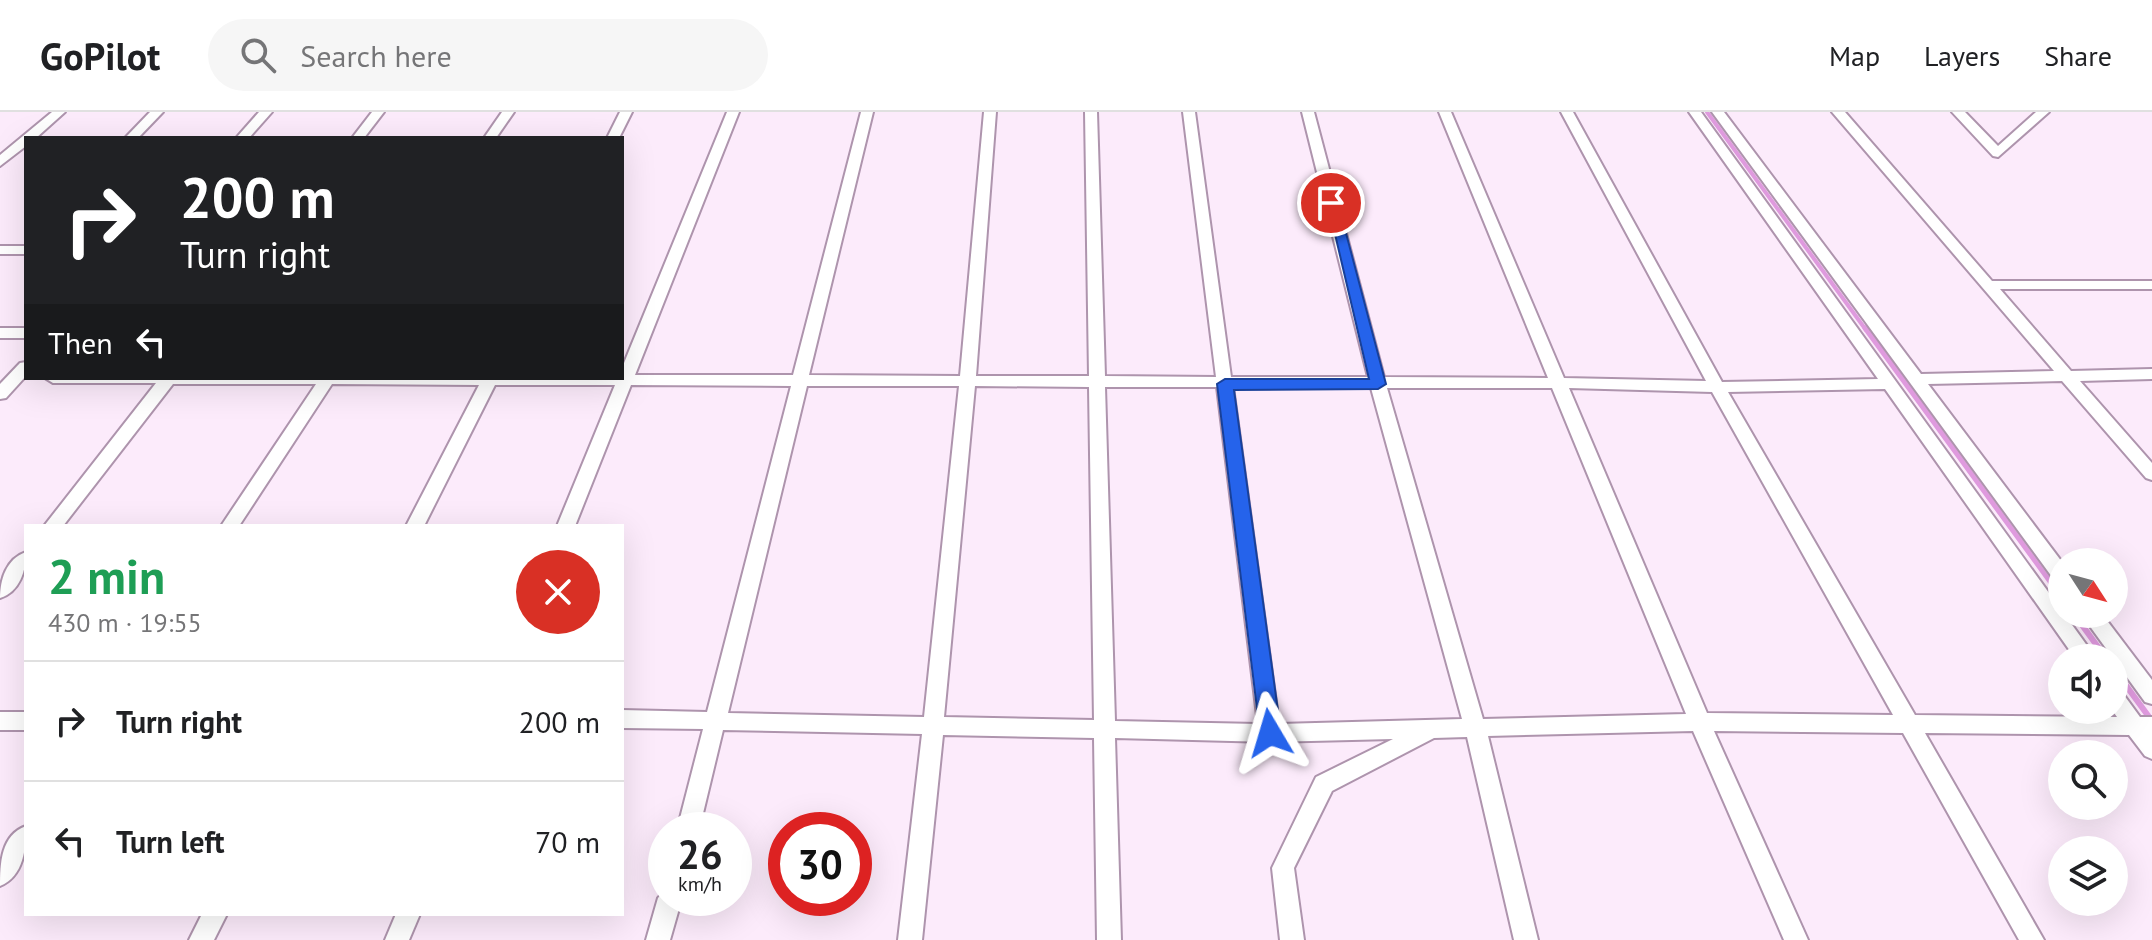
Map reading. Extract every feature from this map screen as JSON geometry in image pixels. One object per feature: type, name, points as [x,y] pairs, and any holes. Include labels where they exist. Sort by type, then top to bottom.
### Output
[{"type":"street","points":[[31,136],[59,112]]},
{"type":"street","points":[[133,136],[157,112]]},
{"type":"street","points":[[244,136],[266,112]]},
{"type":"street","points":[[360,136],[378,112]]},
{"type":"street","points":[[491,136],[508,112]]},
{"type":"street","points":[[614,136],[626,112]]},
{"type":"street","points":[[624,379],[733,112]]},
{"type":"street","points":[[693,812],[797,380],[867,112]]},
{"type":"street","points":[[910,940],[968,381],[990,112]]},
{"type":"street","points":[[1091,112],[1109,940]]},
{"type":"street","points":[[1189,112],[1270,733]]},
{"type":"street","points":[[1308,112],[1378,384],[1475,727],[1526,940]]},
{"type":"street","points":[[1445,112],[1700,722],[1796,940]]},
{"type":"street","points":[[1567,112],[1717,387],[2032,940]]},
{"type":"street","points":[[1695,112],[2076,644]]},
{"type":"street","points":[[1718,112],[2048,557]]},
{"type":"street","points":[[1838,112],[2152,474]]},
{"type":"street","points":[[1958,112],[1998,153],[2043,112]]},
{"type":"street","points":[[0,162],[24,142]]},
{"type":"street","points":[[1989,285],[2152,285]]},
{"type":"street","points":[[0,333],[24,333]]},
{"type":"street","points":[[0,394],[23,374]]},
{"type":"street","points":[[1915,379],[2152,374]]},
{"type":"street","points":[[55,524],[167,380]]},
{"type":"street","points":[[231,524],[327,380]]},
{"type":"street","points":[[416,524],[489,380]]},
{"type":"street","points":[[556,380],[1558,383],[1717,387],[1889,384]]},
{"type":"street","points":[[567,524],[623,381]]},
{"type":"street","points":[[0,591],[24,561]]},
{"type":"street","points":[[2101,628],[2152,696]]},
{"type":"street","points":[[624,719],[1105,732],[1270,733],[1700,722],[2142,725],[2152,750]]},
{"type":"street","points":[[0,721],[24,721]]},
{"type":"street","points":[[1292,940],[1283,868],[1324,784],[1433,729]]},
{"type":"street","points":[[0,875],[24,839]]},
{"type":"street","points":[[201,940],[214,916]]},
{"type":"street","points":[[397,940],[407,916]]},
{"type":"street","points":[[658,940],[665,916]]},
{"type":"waterway","points":[[1707,112],[1866,330]]},
{"type":"waterway","points":[[1865,328],[2048,579]]},
{"type":"waterway","points":[[2084,628],[2096,644]]},
{"type":"waterway","points":[[2128,688],[2152,721]]},
{"type":"route","points":[[1270,733],[1225,384],[1378,384],[1331,203]]}]
